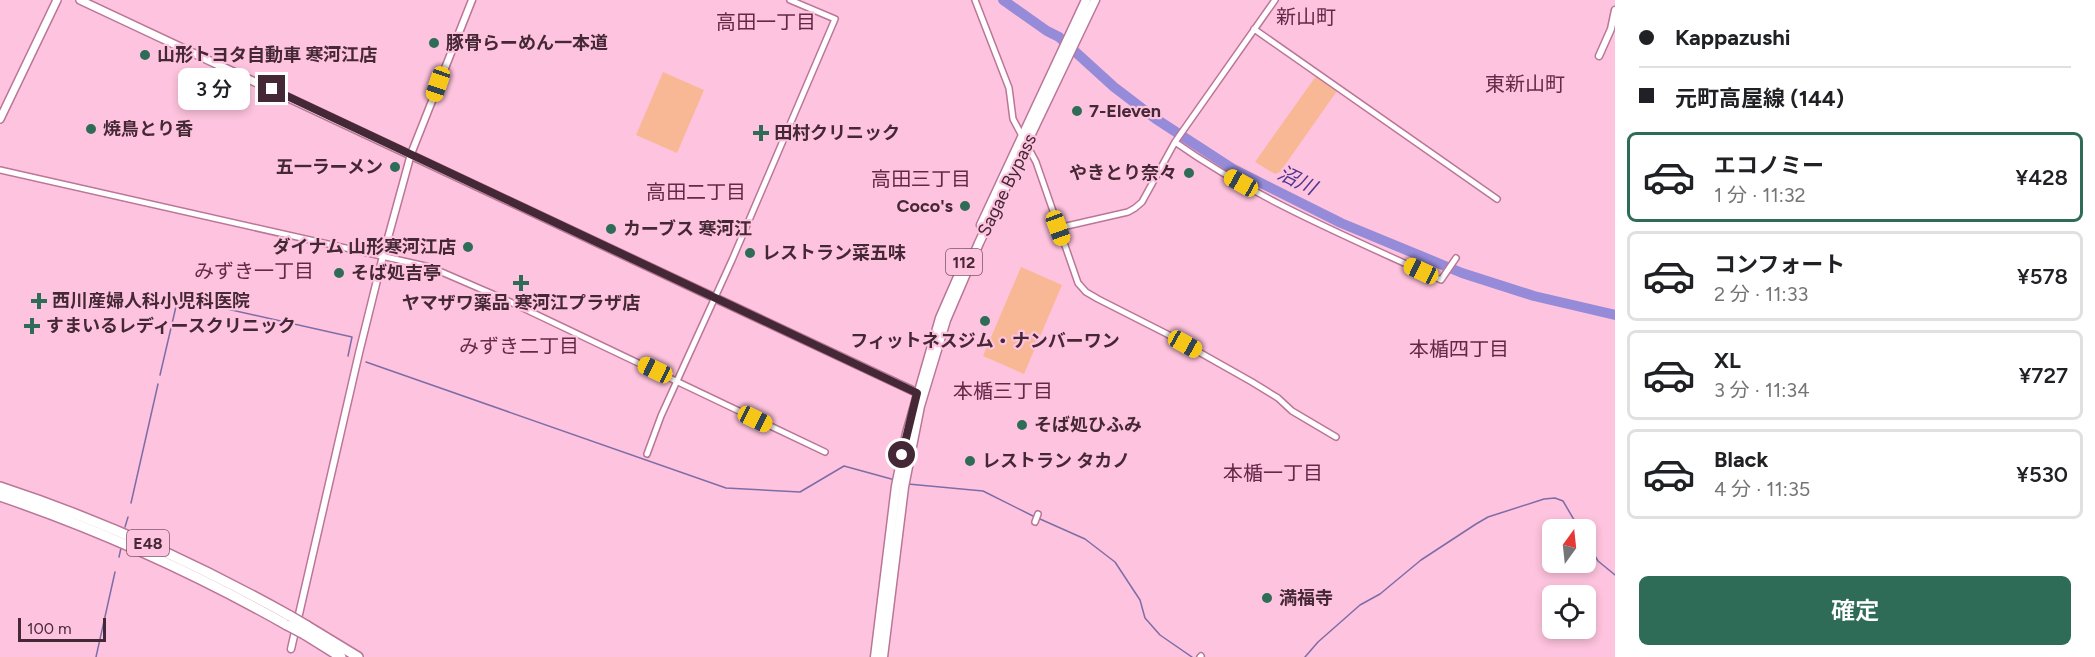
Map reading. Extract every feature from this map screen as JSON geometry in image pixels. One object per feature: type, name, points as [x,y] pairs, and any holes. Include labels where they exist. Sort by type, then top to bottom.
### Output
[{"type":"highway","name":"Sagae Bypass","points":[[874,657],[901,482],[940,318],[1025,140],[1075,31],[1086,0]]},
{"type":"highway","name":"Sagae Bypass","points":[[1075,31],[1095,0]]},
{"type":"highway","name":"Sagae Bypass","points":[[883,657],[901,482]]},
{"type":"highway","name":"E48","points":[[0,487],[50,504],[153,545],[243,590],[305,630],[358,657]]},
{"type":"highway","name":"E48","points":[[0,496],[128,544],[288,620]]},
{"type":"highway","name":"E48","points":[[305,630],[341,657]]},
{"type":"main road","points":[[0,119],[57,0]]},
{"type":"main road","points":[[80,0],[920,395]]},
{"type":"street","points":[[291,649],[383,256],[411,154],[472,0]]},
{"type":"street","points":[[647,454],[661,416],[715,298],[835,20],[790,0]]},
{"type":"street","points":[[975,0],[1009,88],[1012,119],[1036,162],[1078,283],[1086,292],[1252,382],[1278,398],[1292,411],[1336,437]]},
{"type":"street","points":[[1058,228],[1128,212],[1142,202],[1175,142],[1275,0]]},
{"type":"street","points":[[1599,56],[1611,28],[1615,10]]},
{"type":"street","points":[[1254,29],[1497,199]]},
{"type":"street","points":[[1175,142],[1208,165],[1292,210],[1441,280],[1456,258]]},
{"type":"street","points":[[0,170],[430,267],[677,380],[825,452]]},
{"type":"street","points":[[1035,522],[1038,514]]},
{"type":"shaded area","points":[[663,72],[704,90],[677,153],[636,135]]},
{"type":"shaded area","points":[[1316,76],[1337,91],[1280,172],[1275,174],[1255,162]]},
{"type":"shaded area","points":[[1021,267],[1062,285],[1024,374],[983,356]]},
{"type":"waterway","name":"沼川","points":[[1003,0],[1059,37],[1114,87],[1156,119],[1233,169],[1341,223],[1462,273],[1534,296],[1615,315]]},
{"type":"waterway","points":[[160,375],[178,298],[352,337],[348,356]]},
{"type":"waterway","points":[[366,362],[726,488],[800,492],[844,466],[895,480]]},
{"type":"waterway","points":[[131,503],[158,384]]},
{"type":"waterway","points":[[908,484],[983,491],[1035,517]]},
{"type":"waterway","points":[[1305,657],[1318,642],[1360,605],[1380,594],[1421,560],[1488,517],[1544,499],[1555,498],[1563,501],[1574,519]]},
{"type":"waterway","points":[[125,527],[128,517]]},
{"type":"waterway","points":[[1040,519],[1085,539],[1115,562],[1140,600],[1145,618],[1160,635],[1192,657]]},
{"type":"waterway","points":[[119,557],[121,548]]},
{"type":"waterway","points":[[1596,558],[1615,575]]},
{"type":"waterway","points":[[96,657],[115,572]]},
{"type":"place","name":"豚骨らーめん一本道","points":[[434,43]]},
{"type":"place","name":"山形トヨタ自動車 寒河江店","points":[[145,55]]},
{"type":"place","name":"7-Eleven","points":[[1077,111]]},
{"type":"place","name":"焼鳥とり香","points":[[91,129]]},
{"type":"place","name":"田村クリニック","points":[[761,133]]},
{"type":"place","name":"五一ラーメン","points":[[395,167]]},
{"type":"place","name":"やきとり奈々","points":[[1189,173]]},
{"type":"place","name":"Coco's","points":[[965,206]]},
{"type":"place","name":"カーブス 寒河江","points":[[611,229]]},
{"type":"place","name":"ダイナム 山形寒河江店","points":[[468,247]]},
{"type":"place","name":"レストラン菜五味","points":[[750,253]]},
{"type":"place","name":"そば処吉亭","points":[[339,273]]},
{"type":"place","name":"ヤマザワ薬品 寒河江プラザ店","points":[[521,283]]},
{"type":"place","name":"西川産婦人科小児科医院","points":[[39,301]]},
{"type":"place","name":"フィットネスジム・ナンバーワン","points":[[985,321]]},
{"type":"place","name":"すまいるレディースクリニック","points":[[32,326]]},
{"type":"place","name":"そば処ひふみ","points":[[1022,425]]},
{"type":"place","name":"レストラン タカノ","points":[[970,461]]},
{"type":"place","name":"満福寺","points":[[1267,598]]},
{"type":"district","name":"新山町","points":[[1306,17]]},
{"type":"district","name":"高田一丁目","points":[[766,22]]},
{"type":"district","name":"東新山町","points":[[1525,84]]},
{"type":"district","name":"高田三丁目","points":[[921,179]]},
{"type":"district","name":"高田二丁目","points":[[696,192]]},
{"type":"district","name":"みずき一丁目","points":[[254,271]]},
{"type":"district","name":"みずき二丁目","points":[[519,346]]},
{"type":"district","name":"本楯四丁目","points":[[1459,349]]},
{"type":"district","name":"本楯三丁目","points":[[1003,391]]},
{"type":"district","name":"本楯一丁目","points":[[1273,473]]},
{"type":"route","points":[[272,89],[917,393],[902,455]]}]
